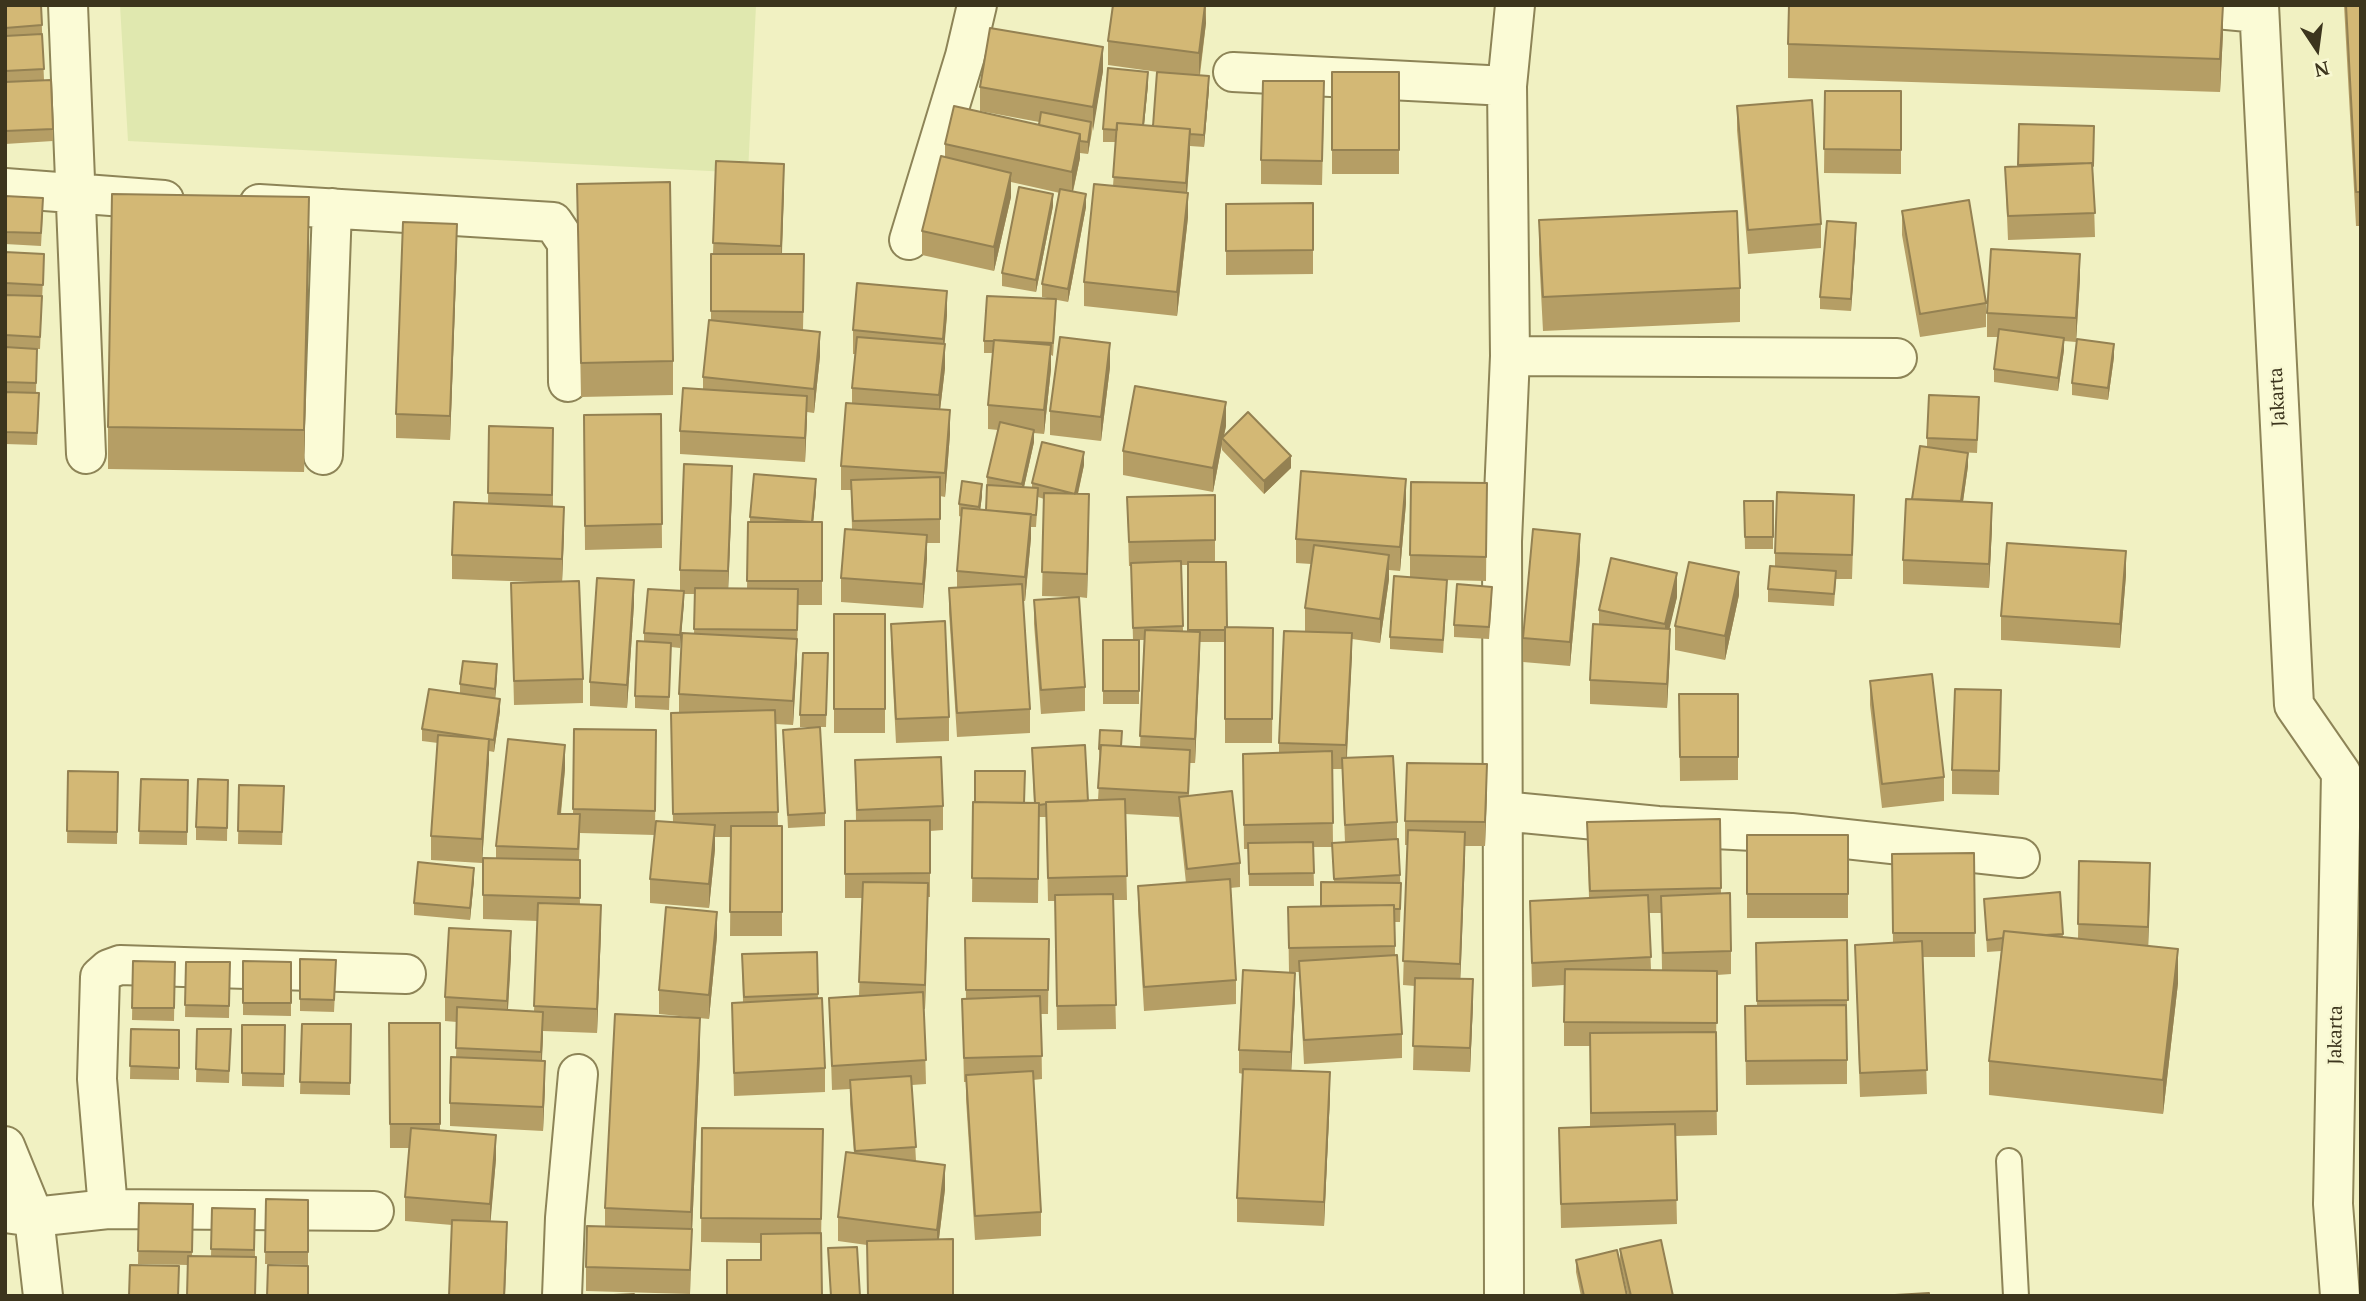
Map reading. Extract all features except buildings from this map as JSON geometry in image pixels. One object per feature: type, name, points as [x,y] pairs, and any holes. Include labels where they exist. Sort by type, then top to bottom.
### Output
[{"type":"street","points":[[68,5],[86,454]]},
{"type":"street","points":[[909,240],[965,56],[977,5]]},
{"type":"street","points":[[1504,1296],[1502,541],[1510,356],[1507,86],[1515,5]]},
{"type":"street","points":[[2173,5],[2259,9]]},
{"type":"street","name":"Jakarta","points":[[2259,9],[2294,705],[2351,771],[2333,1204],[2340,1296]]},
{"type":"street","points":[[1233,72],[1507,86]]},
{"type":"street","points":[[5,188],[77,195],[553,222],[567,243],[568,382]]},
{"type":"street","points":[[323,456],[332,208]]},
{"type":"street","points":[[1510,356],[1897,358]]},
{"type":"street","points":[[1502,811],[1658,827],[1791,833],[2020,858]]},
{"type":"street","points":[[108,1209],[97,1079],[100,977],[109,969],[120,965],[406,974]]},
{"type":"street","points":[[562,1296],[565,1218],[578,1074]]},
{"type":"street","points":[[5,1146],[20,1215],[43,1296]]},
{"type":"street","points":[[20,1215],[108,1209],[374,1211]]},
{"type":"lane","points":[[2009,1161],[2016,1296]]},
{"type":"green space","points":[[120,5],[756,5],[748,173],[128,141]]}]
